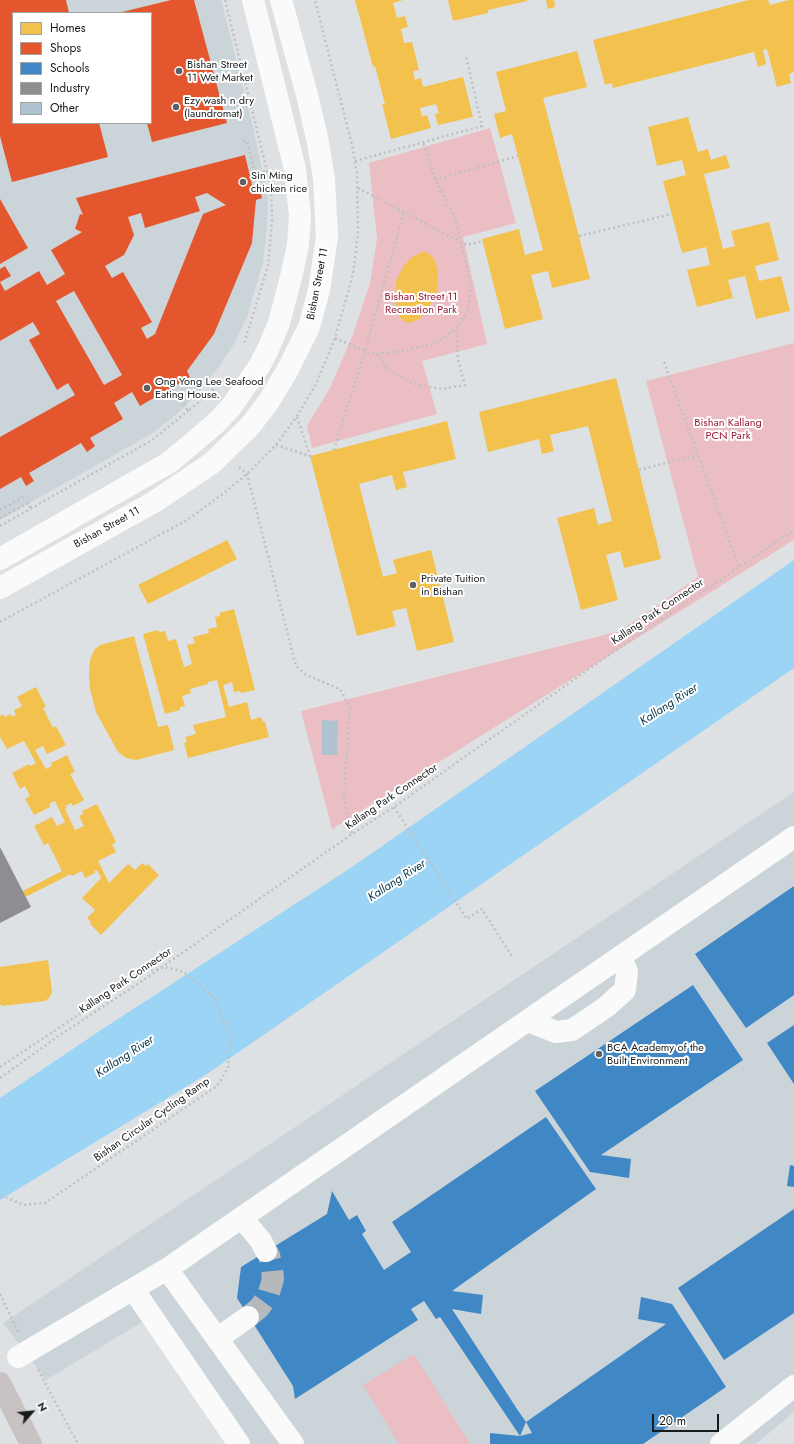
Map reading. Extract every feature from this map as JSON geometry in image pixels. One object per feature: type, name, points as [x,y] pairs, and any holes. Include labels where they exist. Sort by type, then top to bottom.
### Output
[{"type":"highway","points":[[0,1383],[31,1444]]},
{"type":"street","points":[[0,559],[170,462],[215,424],[231,407],[260,365],[269,347],[279,323],[292,273],[298,245],[300,209],[292,155],[253,0]]},
{"type":"street","name":"Bishan Street 11","points":[[0,588],[154,502],[212,463],[250,426],[269,402],[287,371],[309,327],[319,290],[327,237],[324,179],[318,142],[307,95],[281,0]]},
{"type":"street","points":[[18,1357],[167,1269],[794,837]]},
{"type":"street","points":[[528,1021],[556,1032],[572,1030],[606,1007],[625,990],[627,972],[621,956]]},
{"type":"street","points":[[242,1218],[266,1251]]},
{"type":"street","points":[[167,1269],[293,1444]]},
{"type":"street","points":[[133,1289],[239,1444]]},
{"type":"street","points":[[217,1339],[248,1317]]},
{"type":"street","points":[[721,1444],[794,1386]]},
{"type":"path","points":[[225,0],[271,187],[272,221],[268,266],[242,349]]},
{"type":"path","points":[[355,162],[482,126],[466,56]]},
{"type":"path","points":[[243,142],[247,141],[254,173],[267,171]]},
{"type":"path","points":[[335,338],[365,351],[376,354],[404,351],[435,343],[456,329],[468,310],[471,286],[455,218],[435,180],[423,142]]},
{"type":"path","points":[[435,180],[518,156]]},
{"type":"path","points":[[358,188],[467,245],[482,241]]},
{"type":"path","points":[[334,450],[365,351],[404,212]]},
{"type":"path","points":[[579,236],[672,214]]},
{"type":"path","points":[[376,354],[389,370],[412,384],[441,389],[465,385],[458,360],[456,329]]},
{"type":"path","points":[[664,362],[739,567]]},
{"type":"path","points":[[0,526],[152,440],[218,386]]},
{"type":"path","points":[[173,387],[188,411]]},
{"type":"path","points":[[276,445],[310,456],[297,416]]},
{"type":"path","points":[[639,470],[698,455]]},
{"type":"path","points":[[247,474],[296,666],[306,675],[340,689],[350,707],[344,805],[352,834]]},
{"type":"path","points":[[0,510],[25,496]]},
{"type":"path","points":[[0,518],[28,503],[31,508]]},
{"type":"path","name":"Kallang Park Connector","points":[[0,1078],[60,1035],[146,979],[352,834],[394,807],[603,659],[794,530]]},
{"type":"path","points":[[394,807],[467,919],[482,909],[513,958]]},
{"type":"path","name":"Bishan Circular Cycling Ramp","points":[[0,1067],[143,972],[165,967],[184,972],[216,1000],[230,1037],[228,1068],[217,1086],[45,1203],[24,1205],[0,1195]]},
{"type":"path","points":[[50,1392],[78,1444]]},
{"type":"shaded area","points":[[0,0],[221,0],[253,127],[268,196],[267,226],[263,262],[247,317],[234,344],[200,391],[179,412],[153,433],[0,520]]},
{"type":"shaded area","name":"BCA Academy of the Built Environment","points":[[794,792],[794,1412],[756,1444],[232,1444],[152,1316],[46,1380],[3,1323]]},
{"type":"green space","name":"Bishan Street 11 Recreation Park","points":[[490,128],[516,223],[463,237],[487,344],[422,361],[437,414],[312,448],[307,426],[331,386],[353,334],[370,283],[377,239],[369,163]]},
{"type":"green space","name":"Bishan Kallang PCN Park","points":[[794,343],[794,540],[332,829],[301,711],[620,631],[698,577],[646,381]]},
{"type":"green space","points":[[414,1354],[470,1444],[399,1444],[363,1385]]},
{"type":"water","name":"Kallang River","points":[[794,560],[794,668],[207,1074],[0,1200],[0,1098],[101,1030],[352,867]]},
{"type":"building: Homes","points":[[355,0],[403,0],[393,3],[397,18],[405,16],[408,27],[401,29],[404,43],[412,42],[419,70],[413,71],[415,80],[421,78],[423,87],[463,77],[473,117],[438,125],[435,114],[439,113],[436,104],[420,108],[422,116],[427,115],[431,128],[391,139],[382,104],[385,104],[375,66],[373,67]]},
{"type":"building: Homes","points":[[448,0],[527,1],[488,10],[488,13],[453,21]]},
{"type":"building: Homes","points":[[546,0],[554,0],[555,7],[548,9]]},
{"type":"building: Homes","points":[[749,0],[768,0],[770,5],[794,0],[794,72],[789,74],[791,83],[777,87],[767,49],[763,50],[766,64],[758,67],[754,52],[613,88],[612,83],[605,85],[593,40]]},
{"type":"building: Homes","points":[[577,51],[587,87],[543,98],[590,279],[552,288],[548,271],[531,275],[543,319],[505,329],[482,239],[519,229],[525,255],[543,250],[512,134],[500,138],[494,114],[506,111],[496,72]]},
{"type":"building: Homes","points":[[688,117],[698,152],[708,149],[711,160],[726,155],[730,168],[704,174],[723,249],[735,246],[731,231],[769,222],[779,260],[755,266],[759,281],[781,276],[790,311],[756,319],[745,276],[728,280],[733,298],[697,307],[687,270],[710,265],[706,247],[682,253],[663,181],[686,175],[682,160],[657,166],[648,127]]},
{"type":"building: Homes","points":[[425,251],[433,257],[438,270],[437,292],[427,311],[419,319],[410,323],[402,320],[398,314],[396,302],[396,281],[403,267],[412,257]]},
{"type":"building: Homes","points":[[616,378],[661,559],[624,568],[620,551],[606,555],[618,600],[581,610],[557,518],[594,508],[598,525],[612,521],[588,426],[550,435],[554,451],[542,454],[539,439],[488,452],[479,412]]},
{"type":"building: Homes","points":[[447,421],[456,459],[403,472],[407,487],[396,490],[392,475],[359,484],[383,577],[397,573],[393,560],[431,550],[454,642],[417,651],[406,608],[392,611],[396,626],[357,636],[310,456]]},
{"type":"building: Homes","points":[[227,540],[237,559],[148,604],[138,585]]},
{"type":"building: Homes","points":[[234,609],[255,690],[241,693],[240,691],[234,692],[232,682],[223,685],[229,707],[247,702],[251,720],[261,717],[263,722],[265,722],[269,737],[188,758],[184,743],[187,742],[185,737],[196,734],[193,725],[226,717],[217,680],[190,689],[191,693],[182,696],[185,706],[180,707],[180,710],[165,714],[143,634],[158,630],[159,632],[165,631],[168,641],[176,639],[184,667],[192,664],[187,645],[195,643],[193,637],[209,633],[208,629],[217,627],[215,617],[220,616],[219,613]]},
{"type":"building: Homes","points":[[134,636],[158,727],[168,725],[174,750],[136,760],[126,758],[118,752],[96,712],[90,689],[89,674],[90,660],[94,650],[100,645]]},
{"type":"building: Homes","points":[[36,687],[46,707],[43,708],[53,728],[56,726],[66,745],[47,754],[43,746],[35,750],[46,769],[52,766],[51,763],[67,755],[75,772],[70,774],[84,800],[73,806],[71,803],[65,806],[75,830],[84,826],[79,816],[83,814],[82,811],[97,804],[116,842],[112,844],[116,852],[98,861],[109,883],[128,864],[135,870],[142,863],[146,866],[148,864],[159,875],[101,935],[90,924],[91,922],[87,918],[95,910],[82,898],[101,878],[97,870],[94,871],[95,873],[85,878],[82,871],[72,876],[71,874],[25,897],[23,891],[62,871],[48,843],[44,845],[34,826],[52,817],[57,826],[65,822],[55,801],[49,804],[50,807],[34,815],[25,799],[30,796],[25,786],[20,789],[12,773],[29,764],[30,766],[36,763],[24,741],[7,749],[0,737],[0,716],[3,714],[5,717],[11,714],[12,717],[16,715],[14,710],[22,706],[17,697]]},
{"type":"building: Homes","points":[[48,960],[52,992],[49,998],[45,1001],[2,1006],[0,1004],[0,967]]},
{"type":"building: Shops","points":[[0,0],[66,0],[69,12],[12,12],[12,124],[99,124],[108,157],[12,182],[0,136]]},
{"type":"building: Shops","points":[[171,0],[194,0],[227,123],[152,142],[147,124],[152,124],[152,12],[122,12]]},
{"type":"building: Shops","points":[[245,155],[253,189],[259,187],[262,198],[256,200],[252,243],[214,334],[187,371],[190,377],[140,406],[132,392],[114,403],[123,419],[90,438],[95,446],[87,452],[81,443],[29,473],[34,481],[26,486],[21,477],[0,489],[0,437],[75,395],[68,383],[57,390],[29,340],[40,334],[33,322],[0,341],[0,282],[5,291],[39,271],[47,285],[65,274],[51,250],[82,232],[75,229],[80,214],[83,215],[76,198]],"holes":[[[207,193],[226,205],[203,214],[155,334],[147,339],[141,328],[152,322],[123,272],[112,278],[105,266],[124,255],[134,235],[128,217],[141,213],[145,228],[200,211],[195,197]],[[74,291],[122,375],[104,385],[56,301]]]},
{"type":"building: Shops","points":[[0,199],[28,248],[0,264]]},
{"type":"building: Shops","points":[[5,266],[11,276],[0,282],[0,269]]},
{"type":"building: Schools","points":[[794,886],[794,995],[746,1028],[695,954]]},
{"type":"building: Schools","points":[[693,985],[743,1060],[601,1155],[631,1159],[629,1178],[590,1172],[535,1091]]},
{"type":"building: Schools","points":[[794,1025],[794,1084],[767,1043]]},
{"type":"building: Schools","points":[[546,1117],[596,1189],[452,1291],[483,1295],[481,1314],[452,1309],[526,1422],[520,1436],[440,1317],[436,1319],[424,1301],[411,1309],[418,1320],[295,1399],[293,1386],[237,1298],[241,1267],[327,1214],[332,1191],[349,1220],[357,1215],[366,1231],[362,1234],[384,1270],[411,1252],[392,1222]]},
{"type":"building: Schools","points":[[790,1165],[794,1166],[794,1187],[787,1186]]},
{"type":"building: Schools","points":[[794,1209],[794,1313],[724,1360],[678,1288]]},
{"type":"building: Schools","points":[[641,1297],[672,1304],[726,1387],[643,1444],[490,1444],[490,1433],[520,1436],[532,1433],[526,1422],[666,1324],[638,1319]]},
{"type":"building: Industry","points":[[0,847],[31,907],[0,923]]},
{"type":"building: Other","points":[[322,720],[338,721],[337,755],[322,755]]},
{"type":"tunnel","points":[[248,1317],[259,1308],[268,1296],[273,1279],[269,1255],[266,1251]]},
{"type":"place","name":"Bishan Street 11 Wet Market","points":[[179,71]]},
{"type":"place","name":"Ezy wash n dry (laundromat)","points":[[176,107]]},
{"type":"place","name":"Sin Ming chicken rice","points":[[243,182]]},
{"type":"place","name":"Ong Yong Lee Seafood Eating House.","points":[[147,388]]},
{"type":"place","name":"Private Tuition in Bishan","points":[[413,585]]},
{"type":"place","name":"BCA Academy of the Built Environment","points":[[599,1054]]}]
